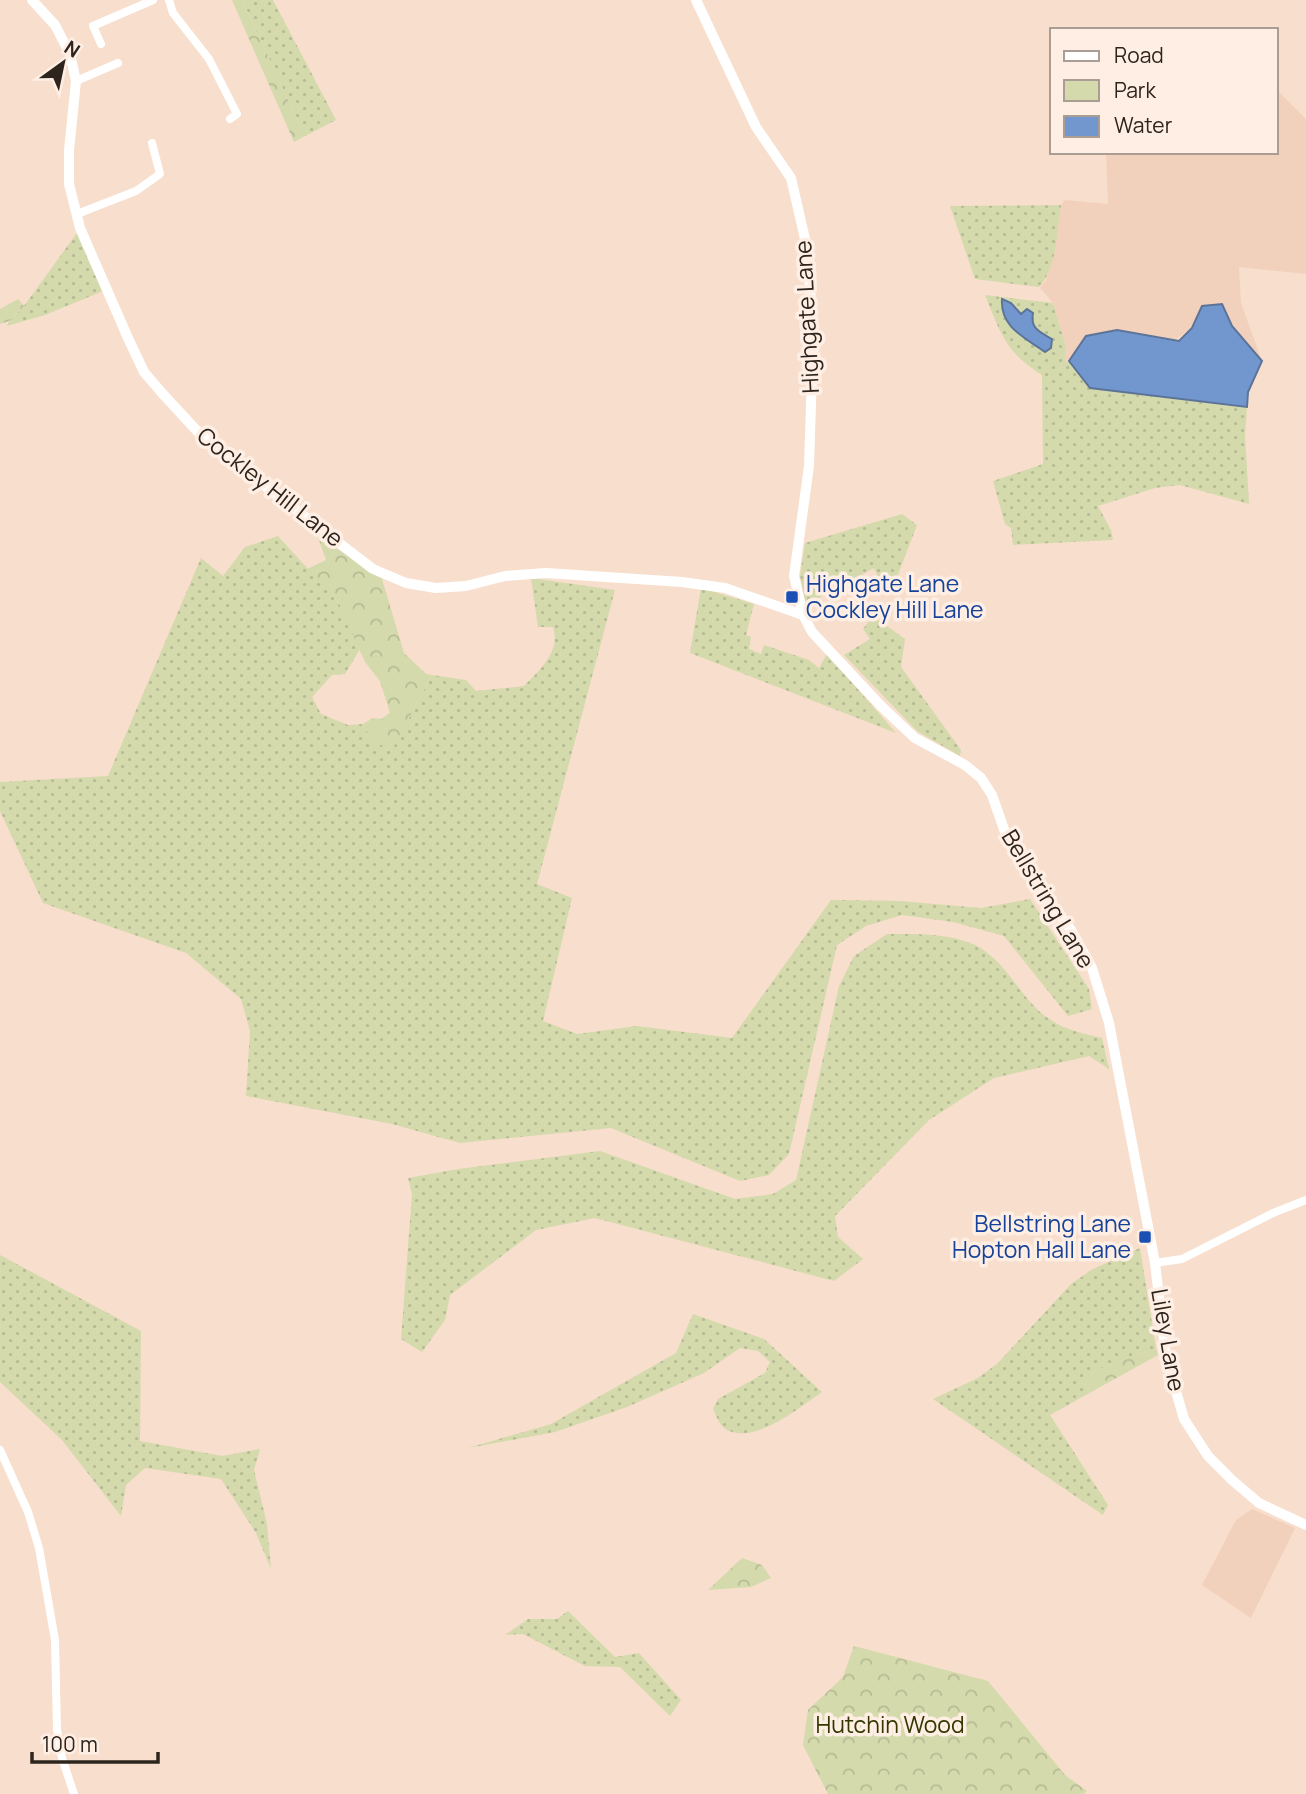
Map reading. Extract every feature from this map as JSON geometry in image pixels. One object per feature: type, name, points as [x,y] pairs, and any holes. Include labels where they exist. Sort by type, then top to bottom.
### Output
[{"type":"main road","name":"Cockley Hill Lane","points":[[32,0],[46,13],[62,38],[70,54],[76,82],[69,150],[69,184],[80,228],[144,372],[198,432],[223,453],[373,569],[406,583],[436,588],[466,586],[505,576],[546,573],[682,582],[725,588],[803,615]]},
{"type":"main road","name":"Highgate Lane","points":[[696,0],[756,127],[791,178],[808,252],[813,342],[809,466],[794,576],[803,615]]},
{"type":"main road","name":"Bellstring Lane","points":[[803,615],[812,632],[915,738],[965,765],[981,778],[992,795],[1006,835],[1036,883],[1071,930],[1092,968],[1109,1023],[1155,1263]]},
{"type":"main road","name":"Liley Lane","points":[[1155,1263],[1166,1357],[1184,1419],[1208,1456],[1232,1480],[1259,1503],[1306,1525]]},
{"type":"street","points":[[101,44],[93,26],[153,0]]},
{"type":"street","points":[[169,0],[173,13],[209,59],[237,114],[230,119]]},
{"type":"street","points":[[76,82],[118,63]]},
{"type":"street","points":[[77,214],[136,191],[160,174],[152,143]]},
{"type":"street","points":[[1155,1263],[1182,1259],[1273,1213],[1306,1200]]},
{"type":"street","points":[[0,1450],[28,1512],[39,1548],[55,1640],[57,1730],[62,1758],[74,1794]]},
{"type":"shaded area","points":[[1278,91],[1306,119],[1306,274],[1239,267],[1241,303],[1262,361],[1232,326],[1202,306],[1192,328],[1175,340],[1117,330],[1077,351],[1065,363],[1066,346],[1053,303],[1040,288],[1046,280],[1051,264],[1061,205],[1065,200],[1108,204],[1106,154],[1278,154]]},
{"type":"shaded area","points":[[1252,1509],[1295,1528],[1251,1618],[1202,1585],[1236,1520]]},
{"type":"green space","points":[[232,0],[242,0],[305,136],[294,142]]},
{"type":"green space","points":[[242,0],[273,0],[336,120],[305,136]]},
{"type":"green space","points":[[1061,205],[1053,260],[1039,287],[975,279],[950,206]]},
{"type":"green space","points":[[77,233],[103,291],[45,315],[7,326],[24,306]]},
{"type":"green space","points":[[985,295],[1053,303],[1066,346],[1065,362],[1069,361],[1090,388],[1247,407],[1245,435],[1249,504],[1180,485],[1155,488],[1098,506],[1111,530],[1113,540],[1013,545],[1011,528],[1005,524],[993,481],[1043,464],[1042,375],[1012,350],[1000,331]]},
{"type":"green space","points":[[18,299],[24,306],[9,321],[0,324],[0,309]]},
{"type":"green space","points":[[902,514],[917,525],[894,585],[890,589],[882,585],[874,568],[806,605],[800,576],[805,543]]},
{"type":"green space","points":[[317,535],[382,579],[404,653],[426,674],[432,675],[391,752],[370,737],[363,724],[373,718],[381,719],[390,713],[380,681],[365,662],[339,603],[307,569],[326,560]]},
{"type":"green space","points":[[278,536],[339,603],[360,649],[345,674],[332,675],[312,697],[321,714],[348,725],[363,724],[370,737],[391,751],[432,675],[466,680],[476,691],[524,686],[542,667],[551,653],[555,636],[553,627],[538,627],[531,578],[615,590],[537,884],[572,898],[543,1021],[577,1034],[637,1026],[732,1038],[831,900],[900,901],[981,908],[1030,899],[1089,989],[1092,1009],[1068,1016],[1004,936],[953,922],[902,915],[866,926],[837,945],[789,1154],[769,1175],[740,1181],[611,1128],[460,1143],[392,1124],[246,1096],[250,1031],[241,999],[186,953],[43,903],[0,811],[0,782],[108,776],[201,558],[223,576],[245,547]]},
{"type":"green space","points":[[701,588],[754,604],[746,635],[751,637],[749,649],[761,654],[764,645],[809,660],[819,668],[827,654],[896,733],[690,653]]},
{"type":"green space","points":[[873,616],[905,639],[901,667],[961,750],[960,756],[917,731],[844,655],[870,639],[863,629]]},
{"type":"green space","points":[[887,934],[952,938],[973,944],[985,951],[996,960],[1040,1012],[1069,1029],[1102,1038],[1109,1069],[1089,1056],[994,1078],[929,1120],[835,1216],[838,1237],[863,1259],[834,1281],[595,1218],[536,1230],[450,1295],[445,1320],[422,1352],[401,1339],[412,1194],[408,1178],[600,1151],[735,1199],[773,1194],[796,1180],[839,986],[854,956]]},
{"type":"green space","points":[[1140,1248],[1156,1348],[1094,1371],[1084,1386],[1093,1391],[1050,1415],[1108,1505],[1103,1515],[933,1399],[978,1378],[998,1363],[1071,1284],[1093,1269]]},
{"type":"green space","points":[[0,1255],[141,1331],[140,1441],[222,1456],[260,1449],[254,1470],[267,1524],[271,1569],[256,1533],[221,1479],[145,1468],[126,1485],[121,1516],[62,1440],[0,1382]]},
{"type":"green space","points":[[693,1314],[764,1339],[822,1392],[775,1423],[761,1429],[735,1433],[724,1428],[713,1409],[718,1399],[765,1373],[770,1362],[758,1351],[740,1348],[704,1373],[627,1407],[555,1432],[468,1448],[551,1424],[676,1353]]},
{"type":"green space","points":[[1156,1348],[1158,1355],[1093,1391],[1084,1386],[1094,1371]]},
{"type":"green space","points":[[742,1558],[762,1565],[771,1578],[751,1587],[708,1590]]},
{"type":"green space","points":[[568,1611],[615,1657],[639,1653],[681,1700],[670,1716],[620,1667],[585,1666],[523,1634],[505,1635],[528,1619],[557,1619]]},
{"type":"green space","name":"Hutchin Wood","points":[[854,1646],[988,1681],[1065,1775],[1087,1791],[1084,1794],[828,1794],[803,1745],[808,1710],[843,1677]]},
{"type":"water","points":[[1002,299],[1011,303],[1021,314],[1027,309],[1033,313],[1035,326],[1052,339],[1051,348],[1045,352],[1009,324],[1002,309]]},
{"type":"water","points":[[1222,304],[1232,326],[1262,361],[1248,392],[1247,407],[1090,388],[1069,361],[1086,336],[1117,330],[1179,341],[1192,328],[1202,306]]},
{"type":"place","name":"Highgate Lane Cockley Hill Lane","points":[[792,597]]},
{"type":"place","name":"Bellstring Lane Hopton Hall Lane","points":[[1145,1237]]}]
